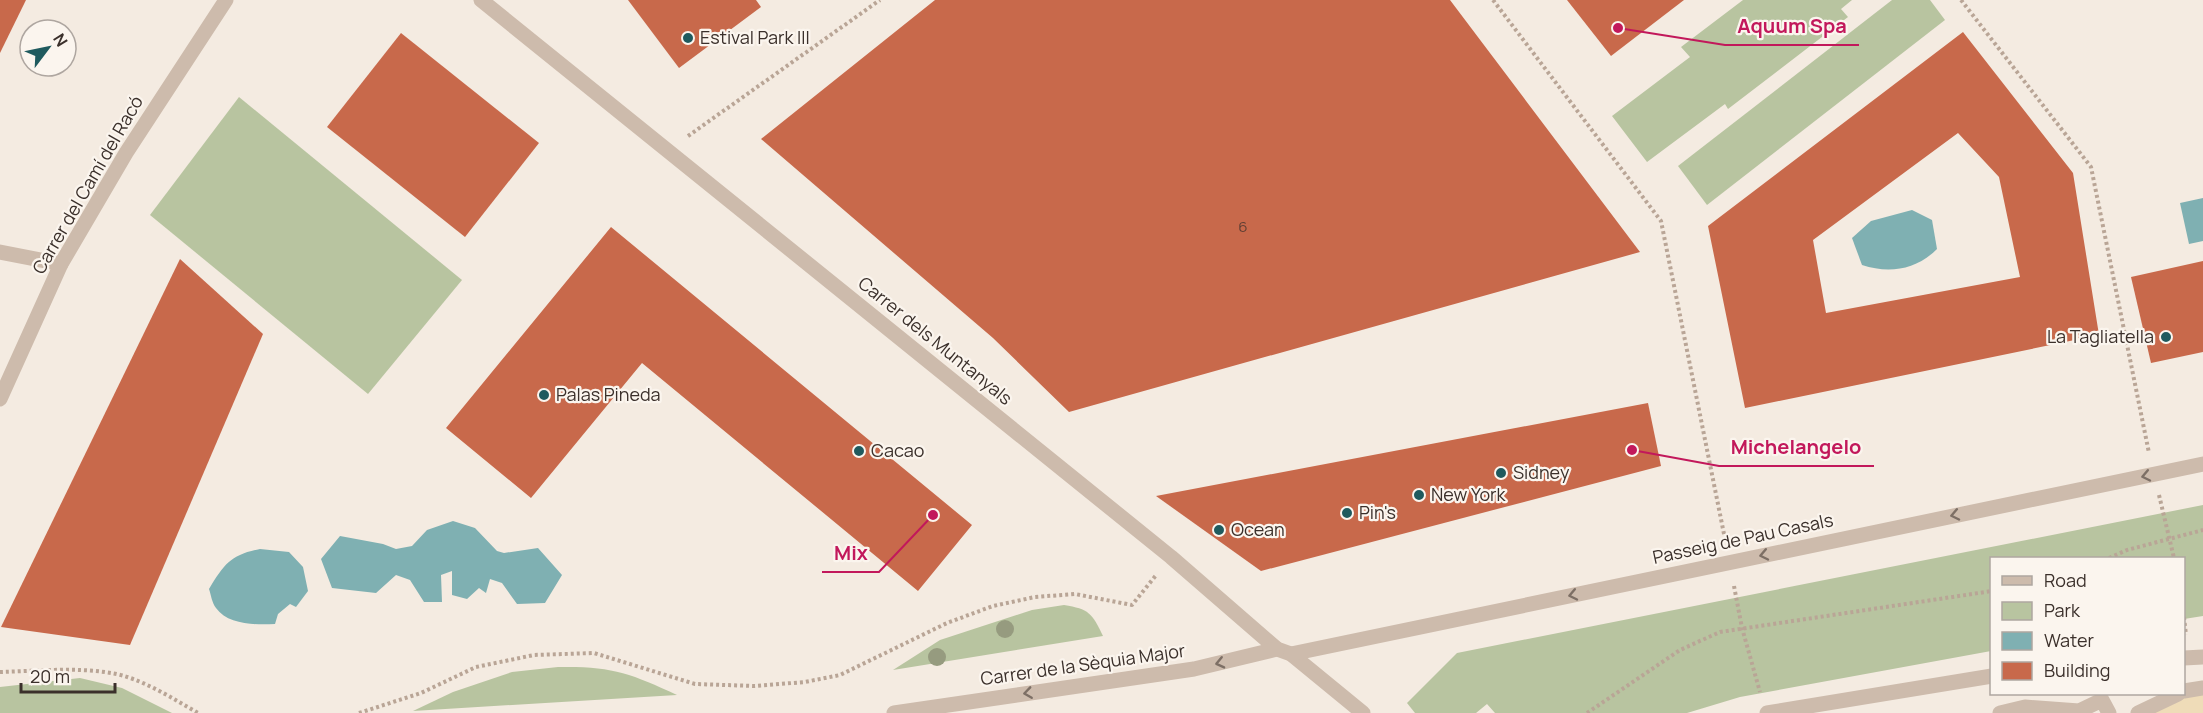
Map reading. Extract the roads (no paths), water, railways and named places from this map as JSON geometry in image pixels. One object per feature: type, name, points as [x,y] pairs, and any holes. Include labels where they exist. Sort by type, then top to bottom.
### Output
[{"type":"street","name":"Carrer del Camí del Racó","points":[[0,399],[61,264],[126,153],[226,0]]},
{"type":"street","name":"Carrer dels Muntanyals","points":[[481,0],[1171,557],[1284,652],[1363,713]]},
{"type":"street","points":[[0,252],[61,264]]},
{"type":"street","name":"Passeig de Pau Casals","points":[[1284,652],[2203,464]]},
{"type":"street","name":"Carrer de la Sèquia Major","points":[[894,713],[1194,669],[1284,652]]},
{"type":"street","points":[[2185,658],[2203,657]]},
{"type":"street","points":[[1765,708],[1990,676]]},
{"type":"street","points":[[2185,691],[2203,688]]},
{"type":"street","points":[[2138,713],[2174,695]]},
{"type":"street","points":[[2001,713],[2025,707],[2079,711],[2102,700],[2109,713]]},
{"type":"water","points":[[2203,198],[2203,241],[2189,244],[2180,203]]},
{"type":"water","points":[[1912,210],[1932,220],[1937,249],[1920,262],[1902,268],[1882,269],[1862,265],[1852,238],[1871,221]]},
{"type":"water","points":[[453,521],[475,528],[497,551],[504,553],[538,548],[562,575],[545,603],[517,604],[502,583],[490,579],[486,593],[479,588],[467,599],[452,595],[452,571],[441,575],[442,602],[424,602],[410,580],[396,575],[376,593],[332,588],[321,559],[340,536],[383,544],[396,549],[412,546],[427,530]]},
{"type":"water","points":[[260,549],[289,552],[303,567],[308,591],[296,607],[290,604],[278,614],[275,624],[251,624],[228,618],[221,614],[215,606],[209,589],[225,566],[235,557]]},
{"type":"place","name":"Aquum Spa","points":[[1618,28]]},
{"type":"place","name":"Estival Park III","points":[[688,38]]},
{"type":"place","name":"La Tagliatella","points":[[2166,337]]},
{"type":"place","name":"Palas Pineda","points":[[544,395]]},
{"type":"place","name":"Michelangelo","points":[[1632,450]]},
{"type":"place","name":"Cacao","points":[[859,451]]},
{"type":"place","name":"Sidney","points":[[1501,473]]},
{"type":"place","name":"New York","points":[[1419,495]]},
{"type":"place","name":"Pin's","points":[[1347,513]]},
{"type":"place","name":"Mix","points":[[933,515]]},
{"type":"place","name":"Ocean","points":[[1219,530]]}]
